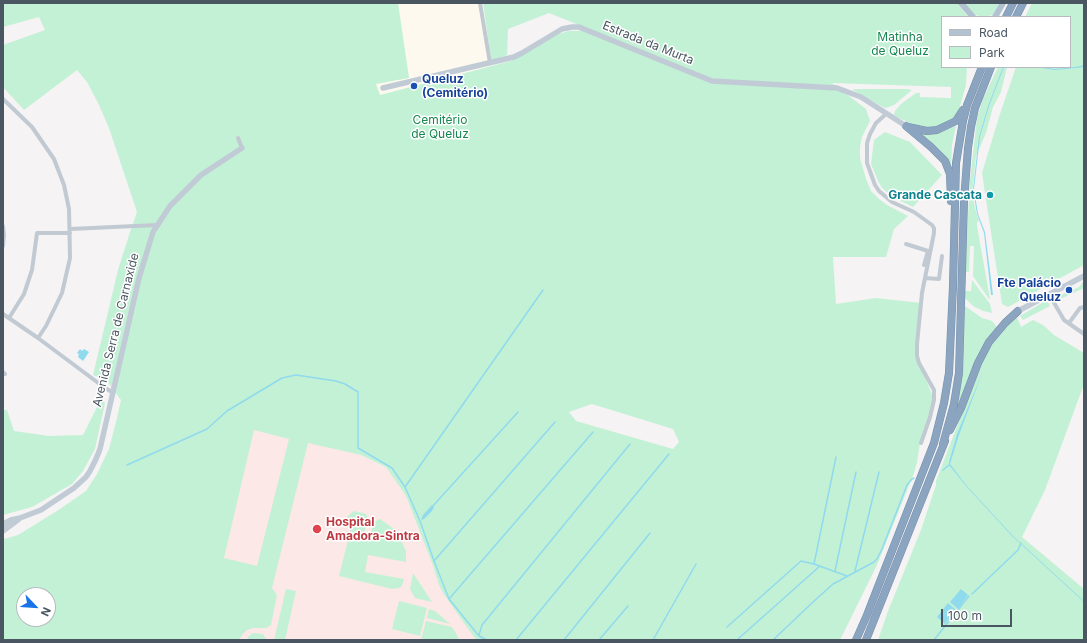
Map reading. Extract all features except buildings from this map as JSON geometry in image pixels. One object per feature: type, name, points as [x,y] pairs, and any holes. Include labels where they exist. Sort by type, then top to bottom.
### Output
[{"type":"highway","points":[[1006,16],[1013,3]]},
{"type":"highway","points":[[1016,16],[1023,3]]},
{"type":"highway","points":[[856,640],[934,442],[944,403],[949,373],[956,163],[967,105],[982,68]]},
{"type":"highway","points":[[943,444],[954,404],[958,373],[964,202],[968,148],[975,108],[991,68]]},
{"type":"highway","points":[[906,126],[927,131],[937,130],[956,121],[967,105]]},
{"type":"highway","points":[[906,126],[941,156],[947,165],[950,174],[954,231]]},
{"type":"highway","points":[[866,640],[943,444],[961,408],[978,363],[989,342],[1005,323],[1018,311]]},
{"type":"highway","points":[[853,640],[867,615]]},
{"type":"highway","points":[[870,640],[875,618]]},
{"type":"main road","points":[[962,3],[972,16]]},
{"type":"main road","points":[[996,16],[1004,3]]},
{"type":"street","points":[[480,3],[490,63]]},
{"type":"street","name":"Estrada da Murta","points":[[383,88],[518,55],[562,29],[579,27],[712,81],[837,88],[851,92],[906,126]]},
{"type":"street","points":[[3,99],[32,127],[54,159],[64,186],[69,209],[70,258],[62,293],[46,326],[38,338]]},
{"type":"street","points":[[886,114],[876,123],[867,143],[867,163],[875,185],[879,191],[892,202],[914,212],[934,228],[933,244],[925,278],[919,318],[917,356],[919,363],[934,390],[934,400],[921,443]]},
{"type":"street","points":[[238,138],[242,148]]},
{"type":"street","name":"Avenida Serra de Carnaxide","points":[[3,524],[41,510],[74,488],[86,477],[100,449],[139,278],[153,232],[170,206],[201,175],[242,148]]},
{"type":"street","points":[[9,318],[24,294],[32,270],[37,233],[157,225]]},
{"type":"street","points":[[3,226],[3,246]]},
{"type":"street","points":[[906,244],[928,251],[924,265]]},
{"type":"street","points":[[925,278],[939,279],[942,256]]},
{"type":"street","points":[[1018,311],[1082,277]]},
{"type":"street","points":[[1050,294],[1064,320],[1084,334]]},
{"type":"street","points":[[1069,323],[1080,308],[1084,307]]},
{"type":"street","points":[[3,314],[112,392]]},
{"type":"street","name":"Avenida Serra de Carnaxide","points":[[3,531],[20,518]]},
{"type":"shaded area","points":[[398,3],[483,3],[491,59],[494,66],[380,95],[376,84],[409,77]]},
{"type":"shaded area","name":"Hospital Amadora-Sintra","points":[[240,426],[361,455],[386,467],[406,496],[443,593],[476,640],[188,640]]},
{"type":"green space","points":[[3,3],[398,3],[409,78],[376,84],[380,95],[511,61],[555,35],[569,31],[579,31],[584,27],[549,13],[508,29],[507,55],[490,63],[491,59],[483,3],[957,3],[967,16],[941,16],[941,68],[967,68],[966,85],[959,110],[954,118],[948,122],[938,127],[920,128],[895,116],[894,114],[901,104],[916,93],[920,93],[920,97],[951,98],[951,87],[832,83],[866,109],[870,121],[862,137],[860,158],[871,191],[887,205],[908,216],[894,229],[886,257],[833,257],[836,304],[876,298],[921,303],[917,356],[934,400],[921,437],[914,473],[877,565],[840,640],[476,640],[443,593],[406,496],[386,467],[361,455],[308,443],[272,588],[277,595],[271,625],[266,628],[253,628],[247,630],[239,640],[3,640],[3,540],[18,535],[86,491],[97,474],[109,449],[121,400],[107,381],[93,375],[118,270],[137,212],[109,128],[87,82],[77,70],[24,110],[3,87],[3,45],[45,30],[39,17],[3,27]],"holes":[[[592,404],[673,429],[679,442],[673,449],[576,421],[569,412]],[[254,430],[289,439],[257,566],[224,558]]]},
{"type":"green space","points":[[965,3],[999,3],[993,15],[979,16],[973,14]]},
{"type":"green space","points":[[1032,3],[1084,3],[1084,265],[1008,307],[1002,304],[982,173],[1016,68],[1071,68],[1071,16],[1026,16]]},
{"type":"green space","points":[[998,68],[1007,68],[1001,92],[993,107],[986,133],[976,156],[972,194],[979,221],[977,222],[977,226],[990,299],[973,276],[974,246],[970,246],[969,272],[965,272],[970,181],[977,118],[983,99]]},
{"type":"green space","points":[[853,89],[912,90],[894,105],[885,108]]},
{"type":"green space","points":[[956,126],[952,145],[951,164],[917,132],[921,134],[935,134]]},
{"type":"green space","points":[[885,132],[910,142],[942,175],[913,207],[891,196],[882,188],[871,164],[874,140]]},
{"type":"green space","points":[[972,280],[990,304],[992,313],[983,311],[973,306],[965,298],[965,291],[971,291]]},
{"type":"green space","points":[[1083,282],[1084,288],[1056,301],[1054,298],[1079,287]]},
{"type":"green space","points":[[1047,300],[1050,306],[1023,320],[1020,316]]},
{"type":"green space","points":[[965,306],[982,318],[992,321],[997,327],[958,404],[960,389]]},
{"type":"green space","points":[[1017,317],[1021,327],[1033,320],[1043,325],[1054,335],[1084,353],[1084,384],[1045,490],[1022,537],[1084,589],[1084,640],[878,640],[888,611],[921,530],[936,481],[979,369],[994,341]]},
{"type":"green space","points":[[101,399],[105,403],[95,449],[83,471],[72,484],[32,507],[3,515],[3,410],[7,410],[14,431],[49,436],[83,435]]},
{"type":"green space","points":[[354,511],[366,514],[368,518],[363,538],[369,539],[374,522],[380,519],[394,529],[399,536],[406,551],[406,562],[368,555],[365,572],[404,579],[402,586],[399,588],[392,589],[339,576],[351,528],[345,527],[348,516]]},
{"type":"green space","points":[[413,573],[432,602],[415,598],[410,589]]},
{"type":"green space","points":[[286,589],[296,591],[285,640],[274,640]]},
{"type":"green space","points":[[399,601],[427,608],[420,636],[392,629]]},
{"type":"green space","points":[[429,609],[435,611],[450,624],[427,618]]},
{"type":"green space","points":[[426,621],[452,627],[459,640],[421,640]]},
{"type":"green space","points":[[253,633],[263,634],[267,640],[247,640]]},
{"type":"water","points":[[1084,65],[1084,67],[1055,70],[1042,68],[1054,69]]},
{"type":"water","points":[[1004,68],[989,106],[980,137],[974,189],[978,214],[985,232],[993,295],[991,295],[984,233],[977,214],[973,190],[979,137],[988,106]]},
{"type":"water","points":[[80,349],[82,351],[84,349],[89,352],[83,361],[78,357],[79,354],[77,353]]},
{"type":"water","points":[[983,371],[959,435],[950,464],[966,485],[1013,536],[1084,602],[1012,536],[966,486],[949,465],[957,434]]},
{"type":"water","points":[[432,505],[434,507],[432,511],[421,520],[423,515]]},
{"type":"water","points":[[961,589],[968,595],[958,609],[950,602]]},
{"type":"water","points":[[948,603],[956,610],[945,624],[937,617]]},
{"type":"waterway","points":[[405,487],[543,290]]},
{"type":"waterway","points":[[127,465],[207,429],[227,411],[282,378],[296,375],[336,381],[345,384],[358,392],[358,448],[392,468],[405,487],[420,521],[449,599],[479,636],[487,640]]},
{"type":"waterway","points":[[432,507],[518,412]]},
{"type":"waterway","points":[[434,561],[555,422]]},
{"type":"waterway","points":[[449,599],[593,432]]},
{"type":"waterway","points":[[479,635],[482,625],[630,444]]},
{"type":"waterway","points":[[516,640],[669,454]]},
{"type":"waterway","points":[[836,457],[814,564],[847,576]]},
{"type":"waterway","points":[[943,470],[949,465]]},
{"type":"waterway","points":[[835,571],[856,472]]},
{"type":"waterway","points":[[855,571],[879,472]]},
{"type":"waterway","points":[[773,640],[833,584],[877,559],[907,485],[914,478]]},
{"type":"waterway","points":[[564,640],[650,533]]},
{"type":"waterway","points":[[972,594],[1018,550],[1021,543]]},
{"type":"waterway","points":[[727,627],[801,561],[814,564]]},
{"type":"waterway","points":[[653,640],[696,564]]},
{"type":"waterway","points":[[738,639],[820,566]]},
{"type":"waterway","points":[[934,640],[969,596]]},
{"type":"waterway","points":[[599,640],[628,606]]},
{"type":"place","name":"Queluz (Cemitério)","points":[[414,86]]},
{"type":"place","name":"Grande Cascata","points":[[990,195]]},
{"type":"place","name":"Fte Palácio Queluz","points":[[1069,290]]},
{"type":"place","name":"Hospital Amadora-Sintra","points":[[317,529]]},
{"type":"park label","name":"Matinha de Queluz","points":[[900,44]]},
{"type":"park label","name":"Cemitério de Queluz","points":[[440,127]]}]
